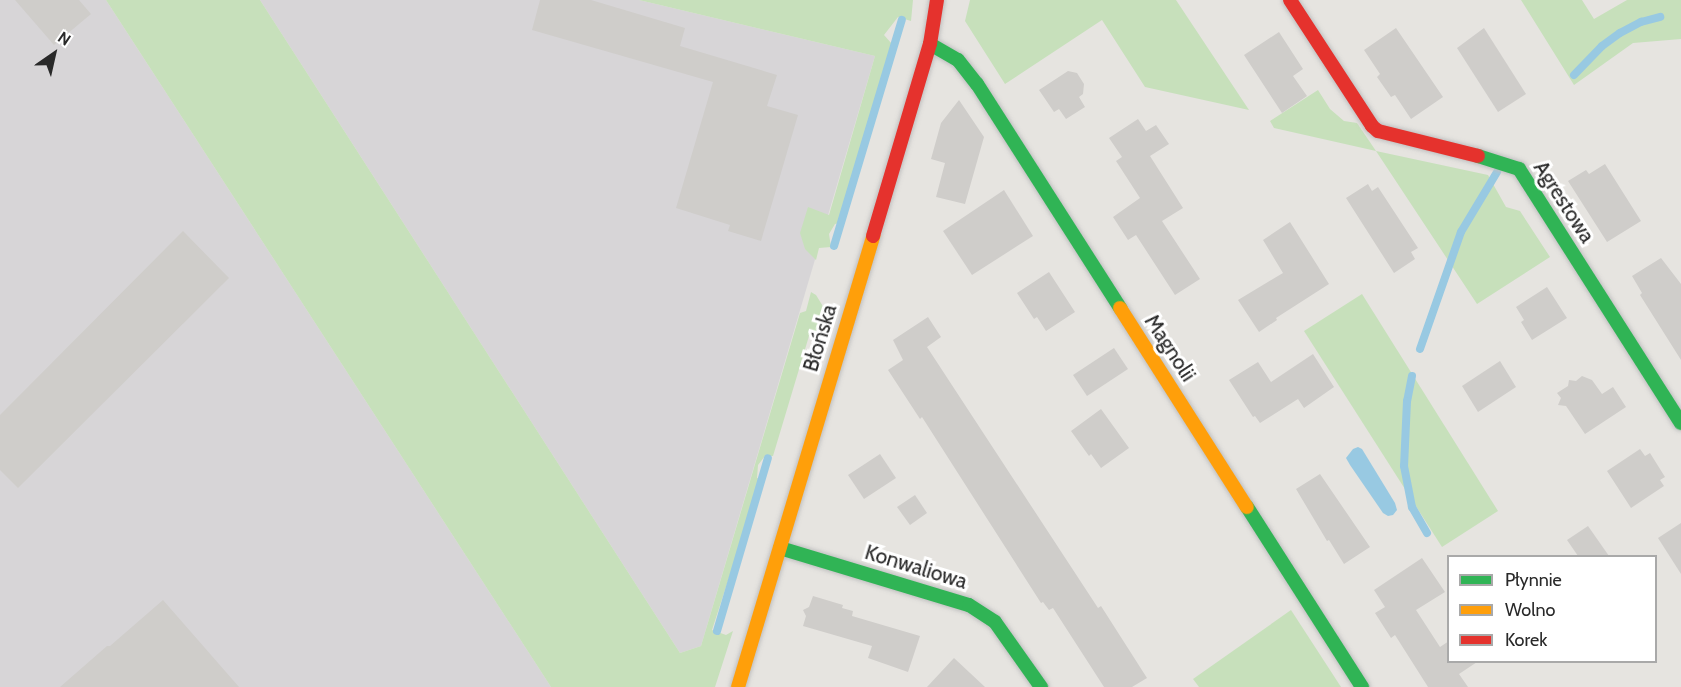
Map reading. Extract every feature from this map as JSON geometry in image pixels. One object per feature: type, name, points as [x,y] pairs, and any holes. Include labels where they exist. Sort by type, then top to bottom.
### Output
[{"type":"street","name":"Błońska","points":[[738,687],[930,44],[937,0]]},
{"type":"street","name":"Agrestowa","points":[[1290,0],[1372,126],[1378,131],[1513,165],[1519,169],[1681,423]]},
{"type":"street","name":"Magnolii","points":[[930,44],[958,60],[977,84],[1362,687]]},
{"type":"street","name":"Konwaliowa","points":[[780,548],[969,605],[995,622],[1011,641],[1041,687]]},
{"type":"shaded area","points":[[0,0],[106,0],[551,687],[0,687]]},
{"type":"shaded area","points":[[260,0],[639,0],[875,56],[701,646],[680,653]]},
{"type":"green space","points":[[106,0],[260,0],[680,653],[701,646],[800,313],[806,311],[811,292],[816,295],[824,308],[825,324],[809,336],[773,456],[765,456],[758,465],[757,478],[761,479],[712,630],[726,635],[733,631],[715,687],[551,687]]},
{"type":"green space","points":[[639,0],[913,0],[911,21],[898,17],[884,35],[892,44],[839,223],[835,224],[829,234],[831,247],[819,248],[816,260],[805,249],[800,233],[808,207],[829,215],[875,56]]},
{"type":"green space","points":[[970,0],[1176,0],[1249,110],[1145,87],[1102,20],[1005,84],[965,21]]},
{"type":"green space","points":[[1521,0],[1582,0],[1594,19],[1627,0],[1681,0],[1681,39],[1633,43],[1574,85]]},
{"type":"green space","points":[[1318,90],[1330,109],[1344,121],[1357,123],[1376,151],[1274,128],[1270,121]]},
{"type":"green space","points":[[1376,151],[1488,175],[1506,207],[1520,211],[1550,257],[1477,304]]},
{"type":"green space","points":[[1362,294],[1498,511],[1442,547],[1304,331]]},
{"type":"green space","points":[[1291,610],[1341,687],[1199,687],[1193,679]]},
{"type":"water","points":[[1358,447],[1362,449],[1395,503],[1397,510],[1393,515],[1388,516],[1383,513],[1346,458],[1353,449]]},
{"type":"building","points":[[15,0],[79,0],[91,14],[54,45]]},
{"type":"building","points":[[540,0],[591,0],[685,28],[680,46],[777,75],[767,106],[798,115],[761,241],[728,231],[730,225],[676,208],[713,82],[532,30]]},
{"type":"building","points":[[1396,28],[1443,97],[1411,119],[1395,95],[1391,97],[1377,77],[1380,74],[1364,50]]},
{"type":"building","points":[[1484,28],[1526,94],[1498,112],[1457,48]]},
{"type":"building","points":[[1279,32],[1303,69],[1293,76],[1307,96],[1282,113],[1244,55]]},
{"type":"building","points":[[1068,71],[1077,73],[1084,84],[1083,94],[1079,97],[1085,107],[1066,119],[1059,109],[1054,112],[1039,90]]},
{"type":"building","points":[[959,100],[984,137],[965,204],[936,197],[945,163],[931,159],[941,123]]},
{"type":"building","points":[[1138,119],[1146,131],[1156,125],[1169,144],[1150,156],[1183,208],[1162,221],[1200,279],[1175,295],[1136,235],[1128,240],[1113,217],[1140,198],[1116,161],[1122,157],[1109,138]]},
{"type":"building","points":[[1605,164],[1641,221],[1607,242],[1568,181],[1586,170],[1589,174]]},
{"type":"building","points":[[1368,184],[1372,191],[1378,187],[1418,248],[1411,252],[1415,259],[1394,273],[1346,198]]},
{"type":"building","points":[[1004,190],[1033,236],[972,275],[943,231]]},
{"type":"building","points":[[1290,222],[1329,284],[1276,318],[1277,320],[1259,332],[1238,300],[1283,273],[1263,240]]},
{"type":"building","points":[[183,231],[229,278],[18,488],[0,470],[0,415]]},
{"type":"building","points":[[1661,258],[1681,284],[1681,360],[1640,295],[1642,293],[1632,276]]},
{"type":"building","points":[[1049,272],[1075,312],[1046,331],[1037,317],[1034,319],[1017,293]]},
{"type":"building","points":[[1547,287],[1567,318],[1532,340],[1521,322],[1524,320],[1516,307]]},
{"type":"building","points":[[928,317],[941,337],[927,347],[1098,608],[1101,606],[1147,678],[1132,687],[1104,687],[1053,608],[1049,610],[1043,602],[1041,603],[922,417],[920,419],[888,370],[903,360],[893,340]]},
{"type":"building","points":[[1114,348],[1128,369],[1087,396],[1073,375]]},
{"type":"building","points":[[1313,354],[1334,387],[1304,408],[1298,399],[1260,423],[1255,416],[1253,417],[1229,380],[1258,362],[1271,382]]},
{"type":"building","points":[[1500,361],[1516,387],[1478,412],[1462,386]]},
{"type":"building","points":[[1582,376],[1592,380],[1602,394],[1613,387],[1626,407],[1585,434],[1566,406],[1558,405],[1561,398],[1557,393],[1568,386],[1569,380],[1576,381]]},
{"type":"building","points":[[1101,409],[1129,448],[1101,468],[1071,431]]},
{"type":"building","points":[[1640,449],[1645,456],[1650,453],[1665,477],[1660,480],[1664,486],[1631,508],[1607,471]]},
{"type":"building","points":[[880,454],[896,478],[864,499],[848,475]]},
{"type":"building","points":[[1320,474],[1370,547],[1344,564],[1329,540],[1327,541],[1296,489]]},
{"type":"building","points":[[915,495],[927,513],[910,525],[897,507]]},
{"type":"building","points":[[1681,523],[1681,574],[1658,538]]},
{"type":"building","points":[[1588,526],[1608,555],[1577,555],[1567,540]]},
{"type":"building","points":[[1422,558],[1445,592],[1416,610],[1440,647],[1447,642],[1447,663],[1476,663],[1459,674],[1468,687],[1428,687],[1395,635],[1391,638],[1375,613],[1385,607],[1374,590]]},
{"type":"building","points":[[813,596],[843,605],[842,608],[853,611],[852,616],[920,636],[908,672],[868,658],[872,646],[803,626],[806,616],[803,610],[809,607]]},
{"type":"building","points":[[163,600],[239,687],[60,687],[107,646],[110,646]]},
{"type":"building","points":[[954,658],[985,687],[927,687]]},
{"type":"waterway","points":[[1574,75],[1602,46],[1620,33],[1641,22],[1660,17]]},
{"type":"waterway","points":[[834,246],[902,20]]},
{"type":"waterway","points":[[1420,349],[1461,232],[1497,172]]},
{"type":"waterway","points":[[1412,376],[1407,401],[1404,466],[1412,507],[1427,533]]},
{"type":"waterway","points":[[717,631],[768,458]]},
{"type":"traffic: fast","points":[[930,44],[958,60],[977,84],[1120,308]]},
{"type":"traffic: fast","points":[[1478,156],[1519,169],[1681,423]]},
{"type":"traffic: fast","points":[[1247,507],[1362,687]]},
{"type":"traffic: fast","points":[[780,548],[969,605],[995,622],[1041,687]]},
{"type":"traffic: slow","points":[[738,687],[873,236]]},
{"type":"traffic: slow","points":[[1120,308],[1247,507]]},
{"type":"traffic: jam","points":[[873,236],[930,44],[937,0]]},
{"type":"traffic: jam","points":[[1290,0],[1372,126],[1378,131],[1478,156]]}]
